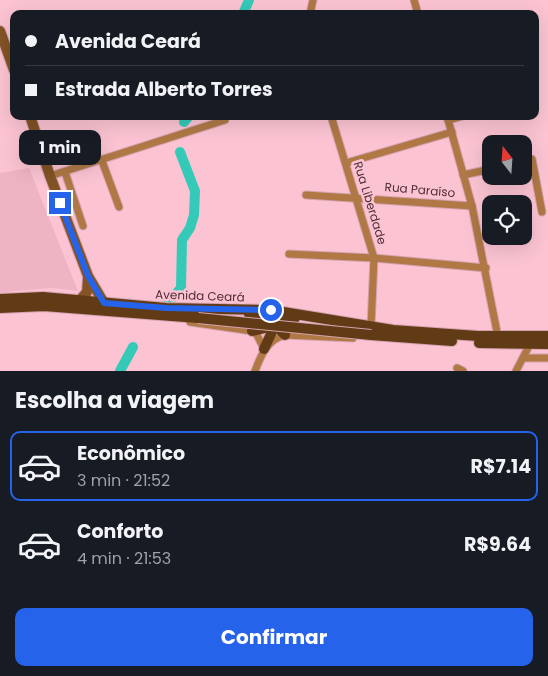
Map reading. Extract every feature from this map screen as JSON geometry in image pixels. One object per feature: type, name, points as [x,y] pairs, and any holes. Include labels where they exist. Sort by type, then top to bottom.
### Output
[{"type":"main road","name":"Avenida Ceará","points":[[0,300],[30,297],[220,310],[271,310],[316,318],[372,333],[498,337],[548,336]]},
{"type":"main road","name":"Avenida Ceará","points":[[0,308],[28,306],[198,318],[529,346],[548,344]]},
{"type":"main road","points":[[220,310],[256,315],[263,318],[265,328],[252,332]]},
{"type":"main road","points":[[264,349],[275,325],[282,319],[287,317],[316,318]]},
{"type":"main road","points":[[282,319],[280,330],[285,335]]},
{"type":"street","points":[[0,31],[10,59]]},
{"type":"street","points":[[31,120],[50,176],[88,276],[104,303]]},
{"type":"street","points":[[50,176],[102,161],[225,120]]},
{"type":"street","name":"Rua Liberdade","points":[[332,120],[374,258],[372,333]]},
{"type":"street","points":[[449,120],[472,206],[486,268],[498,337]]},
{"type":"street","points":[[346,163],[452,132]]},
{"type":"street","points":[[532,160],[542,212]]},
{"type":"street","points":[[102,161],[119,207]]},
{"type":"street","points":[[463,175],[482,171]]},
{"type":"street","points":[[65,172],[82,226]]},
{"type":"street","name":"Rua Paraíso","points":[[306,195],[472,206]]},
{"type":"street","points":[[289,254],[374,258],[486,268]]},
{"type":"street","points":[[80,300],[87,292],[88,276]]},
{"type":"street","name":"Avenida Ceará","points":[[171,316],[196,323],[252,332]]},
{"type":"street","points":[[252,332],[257,335],[264,349]]},
{"type":"street","name":"Avenida Ceará","points":[[285,335],[346,338],[372,333]]},
{"type":"street","points":[[255,371],[264,349],[278,337],[285,335]]},
{"type":"street","points":[[516,371],[529,346]]},
{"type":"street","points":[[524,358],[548,358]]},
{"type":"shaded area","points":[[29,168],[78,291],[53,288],[0,294],[0,173]]},
{"type":"waterway","points":[[245,10],[249,0]]},
{"type":"waterway","points":[[164,308],[181,288],[182,240],[190,228],[194,215],[195,191],[180,152]]},
{"type":"waterway","points":[[120,371],[133,347]]},
{"type":"route","points":[[60,203],[88,276],[104,303],[166,308],[271,310]]}]
